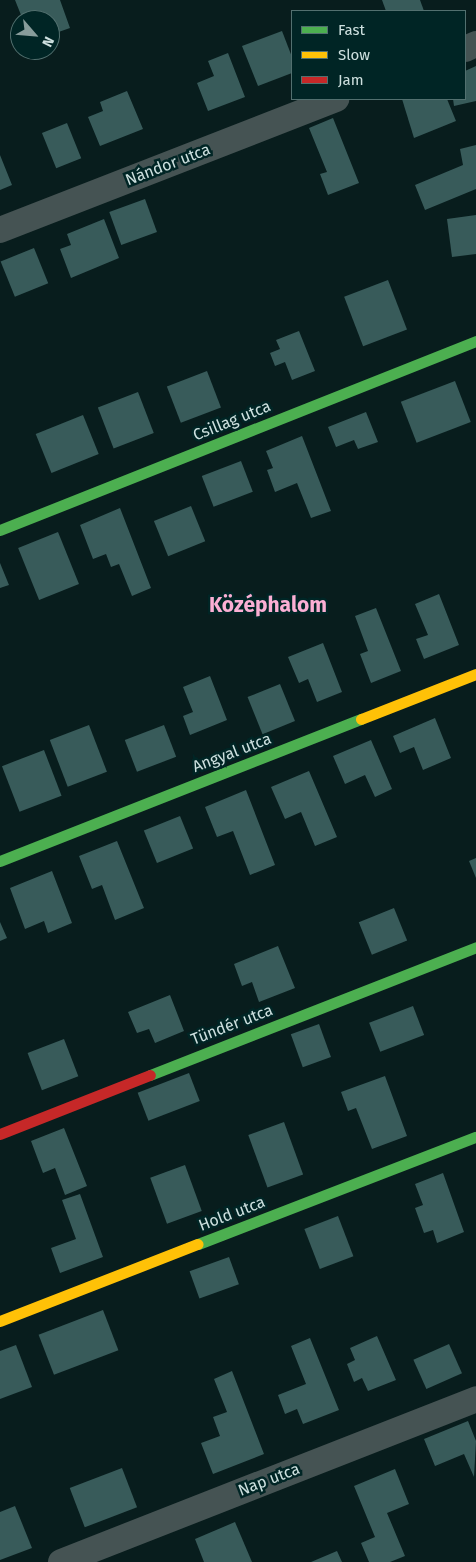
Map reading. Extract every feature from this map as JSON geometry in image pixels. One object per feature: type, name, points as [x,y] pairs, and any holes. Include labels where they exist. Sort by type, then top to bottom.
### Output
[{"type":"street","name":"Nándor utca","points":[[0,230],[333,100]]},
{"type":"street","name":"Csillag utca","points":[[0,530],[476,341]]},
{"type":"street","name":"Angyal utca","points":[[0,861],[476,674]]},
{"type":"street","name":"Tündér utca","points":[[0,1134],[476,947]]},
{"type":"street","name":"Hold utca","points":[[0,1321],[476,1136]]},
{"type":"street","name":"Nap utca","points":[[61,1562],[476,1399]]},
{"type":"building","points":[[15,0],[60,0],[70,28],[60,32],[60,10],[19,10]]},
{"type":"building","points":[[382,0],[420,0],[424,10],[386,10]]},
{"type":"building","points":[[282,31],[291,54],[291,73],[258,86],[242,46]]},
{"type":"building","points":[[228,53],[245,97],[208,111],[197,83],[214,76],[208,61]]},
{"type":"building","points":[[476,66],[476,101],[454,106],[453,100],[466,100],[466,71]]},
{"type":"building","points":[[127,91],[143,129],[100,146],[88,117],[103,111],[100,102]]},
{"type":"building","points":[[402,100],[447,100],[456,121],[414,138]]},
{"type":"building","points":[[333,118],[359,183],[328,195],[320,174],[327,172],[309,128]]},
{"type":"building","points":[[67,123],[81,158],[56,168],[42,133]]},
{"type":"building","points":[[476,145],[476,189],[425,210],[415,185],[463,165],[460,149]]},
{"type":"building","points":[[0,155],[12,185],[0,190]]},
{"type":"building","points":[[145,199],[157,232],[121,245],[109,212]]},
{"type":"building","points":[[476,215],[476,254],[452,257],[447,219]]},
{"type":"building","points":[[104,219],[119,258],[71,278],[60,249],[71,245],[67,234]]},
{"type":"building","points":[[34,248],[48,283],[15,297],[1,261]]},
{"type":"building","points":[[388,280],[407,329],[363,346],[344,297]]},
{"type":"building","points":[[299,331],[315,371],[292,380],[285,362],[275,366],[270,353],[280,349],[276,340]]},
{"type":"building","points":[[207,371],[221,407],[181,423],[167,386]]},
{"type":"building","points":[[455,381],[471,422],[417,443],[401,402]]},
{"type":"building","points":[[138,392],[154,433],[114,448],[98,407]]},
{"type":"building","points":[[366,412],[378,442],[358,449],[354,440],[336,447],[328,427]]},
{"type":"building","points":[[83,415],[99,454],[51,473],[36,434]]},
{"type":"building","points":[[302,436],[331,511],[311,518],[297,483],[275,492],[267,470],[273,468],[266,451]]},
{"type":"building","points":[[241,461],[253,492],[214,507],[202,476]]},
{"type":"building","points":[[191,506],[205,541],[168,556],[154,521]]},
{"type":"building","points":[[120,508],[151,588],[132,596],[119,564],[111,567],[106,554],[93,559],[80,525]]},
{"type":"building","points":[[58,532],[79,584],[39,600],[18,548]]},
{"type":"building","points":[[0,563],[9,585],[0,588]]},
{"type":"building","points":[[439,594],[459,645],[424,659],[416,639],[428,635],[415,604]]},
{"type":"building","points":[[376,608],[401,671],[371,683],[360,654],[368,651],[355,616]]},
{"type":"building","points":[[323,643],[342,692],[317,702],[308,679],[299,683],[288,657]]},
{"type":"building","points":[[210,676],[227,720],[190,735],[183,716],[193,712],[183,687]]},
{"type":"building","points":[[280,684],[295,721],[263,734],[248,697]]},
{"type":"building","points":[[435,718],[451,758],[423,770],[414,747],[400,753],[393,736]]},
{"type":"building","points":[[89,725],[107,772],[68,787],[50,740]]},
{"type":"building","points":[[164,725],[176,757],[137,772],[125,740]]},
{"type":"building","points":[[371,740],[392,789],[375,797],[365,775],[345,784],[333,756]]},
{"type":"building","points":[[44,750],[62,796],[20,812],[2,766]]},
{"type":"building","points":[[309,771],[337,837],[315,846],[301,812],[285,819],[271,787]]},
{"type":"building","points":[[246,790],[275,865],[250,875],[233,831],[217,837],[205,807]]},
{"type":"building","points":[[180,816],[193,848],[157,863],[144,831]]},
{"type":"building","points":[[117,841],[144,908],[115,920],[102,885],[92,889],[79,856]]},
{"type":"building","points":[[476,858],[476,878],[469,861]]},
{"type":"building","points":[[52,871],[72,923],[48,933],[44,921],[25,929],[10,888]]},
{"type":"building","points":[[394,908],[407,940],[372,955],[359,922]]},
{"type":"building","points":[[0,922],[7,938],[0,941]]},
{"type":"building","points":[[278,946],[295,988],[259,1002],[252,982],[242,986],[234,964]]},
{"type":"building","points":[[170,995],[184,1031],[155,1043],[149,1029],[137,1033],[128,1012]]},
{"type":"building","points":[[413,1006],[424,1035],[380,1052],[369,1023]]},
{"type":"building","points":[[319,1024],[331,1057],[303,1067],[291,1034]]},
{"type":"building","points":[[64,1039],[78,1076],[42,1090],[28,1053]]},
{"type":"building","points":[[189,1073],[200,1101],[148,1121],[138,1093]]},
{"type":"building","points":[[385,1076],[407,1136],[372,1149],[356,1108],[348,1111],[341,1092]]},
{"type":"building","points":[[284,1122],[303,1175],[267,1188],[248,1135]]},
{"type":"building","points":[[64,1128],[87,1186],[65,1195],[55,1168],[43,1173],[31,1141]]},
{"type":"building","points":[[185,1165],[202,1211],[167,1224],[150,1178]]},
{"type":"building","points":[[443,1173],[464,1232],[437,1243],[433,1230],[424,1233],[415,1208],[423,1205],[415,1184]]},
{"type":"building","points":[[80,1194],[103,1257],[60,1273],[51,1248],[76,1239],[62,1200]]},
{"type":"building","points":[[338,1216],[353,1256],[320,1269],[304,1229]]},
{"type":"building","points":[[229,1257],[239,1284],[199,1299],[190,1271]]},
{"type":"building","points":[[103,1310],[118,1350],[54,1375],[39,1335]]},
{"type":"building","points":[[377,1336],[396,1380],[368,1391],[362,1378],[354,1382],[347,1364],[355,1360],[350,1348]]},
{"type":"building","points":[[310,1338],[339,1410],[303,1424],[297,1409],[285,1414],[278,1395],[306,1384],[291,1346]]},
{"type":"building","points":[[449,1344],[462,1373],[426,1389],[413,1360]]},
{"type":"building","points":[[16,1345],[32,1387],[0,1399],[0,1351]]},
{"type":"building","points":[[232,1371],[264,1454],[213,1474],[201,1443],[220,1436],[213,1417],[227,1412],[214,1379]]},
{"type":"building","points":[[468,1421],[476,1441],[474,1477],[464,1454],[435,1466],[424,1439]]},
{"type":"building","points":[[122,1468],[137,1507],[85,1527],[70,1488]]},
{"type":"building","points":[[395,1469],[409,1504],[387,1513],[405,1556],[390,1562],[369,1562],[361,1543],[375,1537],[354,1486]]},
{"type":"building","points":[[15,1506],[32,1548],[0,1560],[0,1512]]},
{"type":"building","points":[[235,1522],[252,1562],[204,1562],[195,1539]]},
{"type":"building","points":[[337,1551],[342,1562],[311,1562]]},
{"type":"traffic: fast","points":[[0,530],[476,341]]},
{"type":"traffic: fast","points":[[0,861],[361,719]]},
{"type":"traffic: fast","points":[[150,1075],[476,947]]},
{"type":"traffic: fast","points":[[198,1244],[476,1137]]},
{"type":"traffic: slow","points":[[361,719],[476,674]]},
{"type":"traffic: slow","points":[[0,1321],[198,1244]]},
{"type":"traffic: jam","points":[[0,1134],[150,1075]]},
{"type":"district","name":"Középhalom","points":[[268,605]]}]
